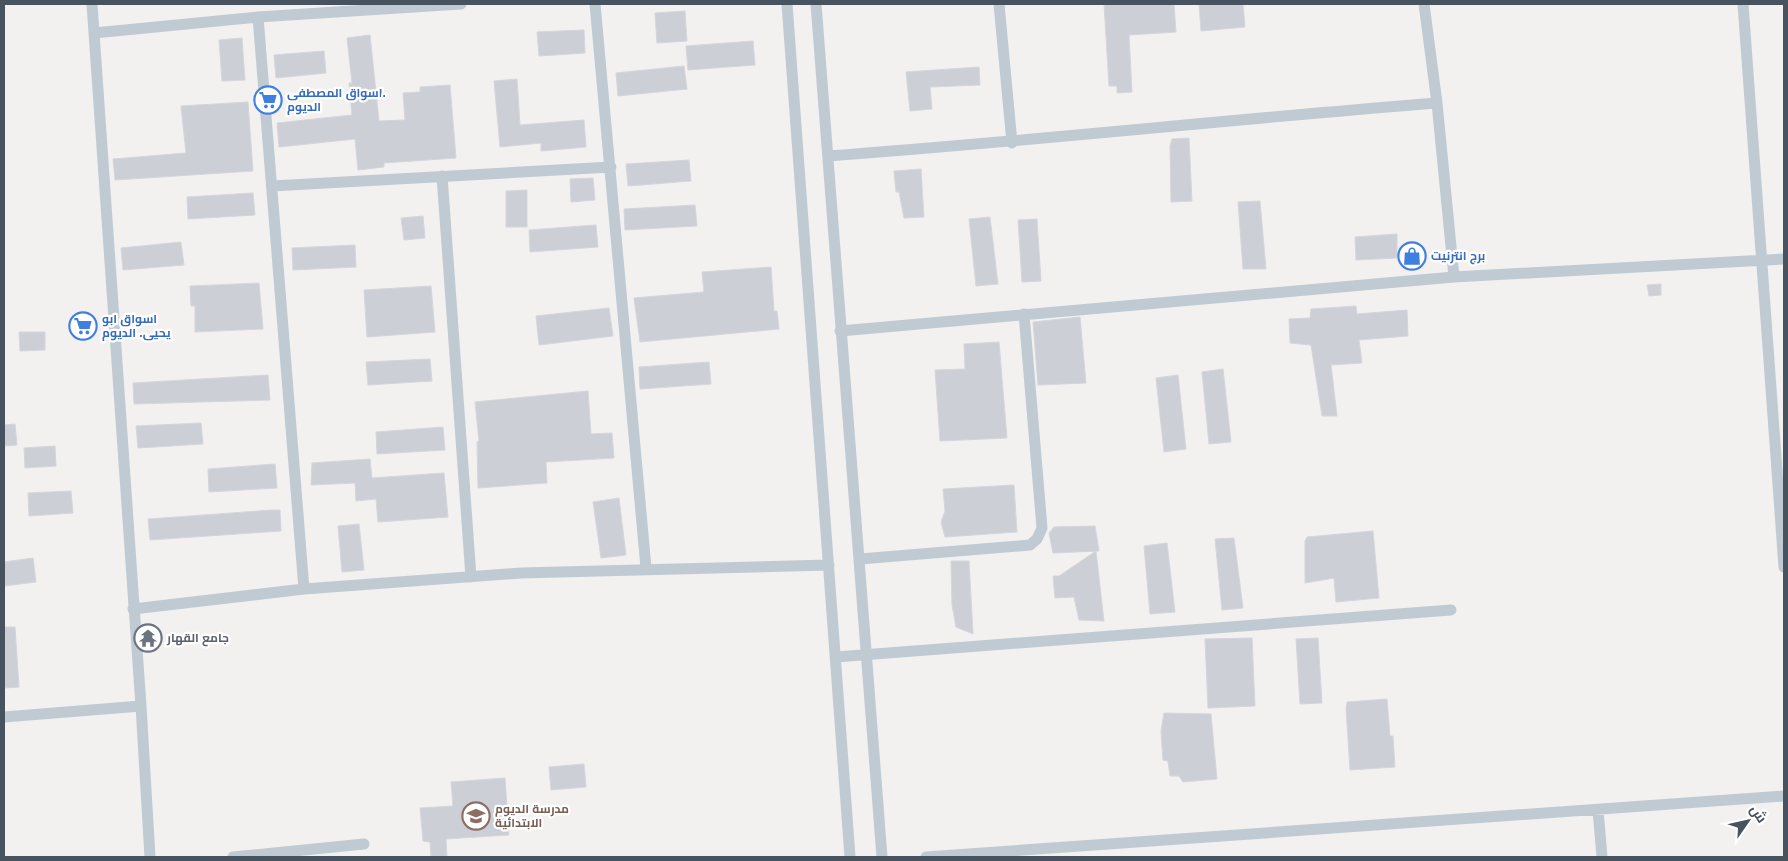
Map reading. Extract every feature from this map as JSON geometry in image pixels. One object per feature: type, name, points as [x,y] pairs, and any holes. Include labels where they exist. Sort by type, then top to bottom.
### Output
[{"type":"street","points":[[92,4],[150,857]]},
{"type":"street","points":[[94,33],[258,17],[460,4]]},
{"type":"street","points":[[595,4],[646,568]]},
{"type":"street","points":[[787,4],[850,857]]},
{"type":"street","points":[[816,4],[882,857]]},
{"type":"street","points":[[998,4],[1012,143]]},
{"type":"street","points":[[1424,4],[1437,103],[1454,276]]},
{"type":"street","points":[[1743,4],[1760,260],[1784,567]]},
{"type":"street","points":[[258,17],[304,589]]},
{"type":"street","points":[[828,156],[1012,143],[1244,118],[1437,103]]},
{"type":"street","points":[[272,186],[611,167]]},
{"type":"street","points":[[442,176],[471,577]]},
{"type":"street","points":[[840,331],[1454,276],[1784,259]]},
{"type":"street","points":[[860,559],[1030,545],[1037,539],[1042,528],[1024,314]]},
{"type":"street","points":[[133,609],[304,589],[471,577],[646,568],[828,565]]},
{"type":"street","points":[[836,657],[1451,610]]},
{"type":"street","points":[[4,717],[141,706]]},
{"type":"street","points":[[926,857],[1784,796]]},
{"type":"street","points":[[1598,810],[1602,857]]},
{"type":"street","points":[[233,857],[364,844]]},
{"type":"building","points":[[1104,4],[1174,4],[1176,32],[1129,35],[1132,92],[1117,93],[1117,86],[1109,86]]},
{"type":"building","points":[[1199,4],[1243,4],[1245,27],[1201,31]]},
{"type":"building","points":[[685,11],[687,41],[657,43],[655,13]]},
{"type":"building","points":[[584,30],[585,53],[539,56],[537,32]]},
{"type":"building","points":[[370,35],[379,121],[405,120],[403,93],[420,92],[420,87],[450,85],[456,158],[384,163],[384,167],[358,170],[355,139],[279,147],[277,123],[352,115],[349,83],[352,83],[347,38]]},
{"type":"building","points":[[242,38],[245,80],[222,81],[219,40]]},
{"type":"building","points":[[753,41],[755,65],[688,70],[686,46]]},
{"type":"building","points":[[324,51],[326,73],[276,78],[274,55]]},
{"type":"building","points":[[684,66],[687,89],[618,96],[616,73]]},
{"type":"building","points":[[979,67],[980,85],[930,87],[932,109],[910,111],[906,72]]},
{"type":"building","points":[[517,79],[520,125],[584,120],[586,147],[541,151],[541,143],[500,147],[494,81]]},
{"type":"building","points":[[248,102],[253,171],[115,180],[113,159],[186,153],[181,106]]},
{"type":"building","points":[[1189,138],[1192,201],[1171,202],[1170,146],[1172,139]]},
{"type":"building","points":[[689,160],[691,181],[628,186],[626,164]]},
{"type":"building","points":[[921,169],[924,217],[904,218],[899,192],[896,192],[894,171]]},
{"type":"building","points":[[593,178],[595,200],[571,202],[570,179]]},
{"type":"building","points":[[527,190],[527,227],[506,227],[506,191]]},
{"type":"building","points":[[253,193],[255,215],[188,219],[187,197]]},
{"type":"building","points":[[1260,201],[1266,269],[1243,269],[1238,202]]},
{"type":"building","points":[[695,205],[697,226],[625,230],[624,209]]},
{"type":"building","points":[[423,216],[425,238],[404,240],[401,218]]},
{"type":"building","points":[[990,217],[998,284],[976,286],[969,219]]},
{"type":"building","points":[[1037,219],[1041,281],[1022,282],[1018,220]]},
{"type":"building","points":[[596,225],[598,247],[530,252],[529,230]]},
{"type":"building","points":[[1397,234],[1397,258],[1356,260],[1355,237]]},
{"type":"building","points":[[181,242],[184,265],[123,270],[121,248]]},
{"type":"building","points":[[355,245],[356,267],[293,270],[292,248]]},
{"type":"building","points":[[771,267],[774,311],[777,311],[779,329],[640,342],[634,298],[704,292],[702,272]]},
{"type":"building","points":[[259,283],[263,329],[195,332],[195,306],[191,306],[190,286]]},
{"type":"building","points":[[1661,284],[1661,295],[1649,296],[1647,285]]},
{"type":"building","points":[[431,286],[435,332],[367,337],[364,290]]},
{"type":"building","points":[[1356,306],[1357,314],[1407,310],[1408,336],[1359,340],[1362,363],[1331,365],[1337,416],[1322,416],[1311,345],[1290,343],[1289,319],[1310,318],[1311,309]]},
{"type":"building","points":[[609,308],[613,336],[539,345],[536,316]]},
{"type":"building","points":[[1080,317],[1086,383],[1038,385],[1033,322]]},
{"type":"building","points":[[19,332],[45,332],[45,350],[20,351]]},
{"type":"building","points":[[999,342],[1007,438],[940,441],[935,370],[965,369],[964,344]]},
{"type":"building","points":[[430,359],[432,381],[368,385],[366,362]]},
{"type":"building","points":[[709,362],[711,384],[640,389],[639,367]]},
{"type":"building","points":[[1223,369],[1231,442],[1209,444],[1202,372]]},
{"type":"building","points":[[268,375],[270,400],[134,404],[133,383]]},
{"type":"building","points":[[1178,375],[1186,449],[1164,452],[1156,378]]},
{"type":"building","points":[[588,391],[591,434],[612,433],[614,458],[546,462],[547,483],[478,488],[477,442],[479,441],[475,402]]},
{"type":"building","points":[[201,423],[203,444],[138,448],[136,426]]},
{"type":"building","points":[[15,424],[17,445],[4,446],[4,425]]},
{"type":"building","points":[[443,427],[445,450],[377,454],[376,432]]},
{"type":"building","points":[[55,446],[56,466],[25,468],[24,448]]},
{"type":"building","points":[[370,459],[372,478],[444,473],[448,517],[378,522],[376,499],[356,501],[355,483],[311,485],[312,463]]},
{"type":"building","points":[[275,464],[277,488],[209,492],[208,469]]},
{"type":"building","points":[[1014,485],[1017,532],[945,537],[941,522],[945,511],[943,489]]},
{"type":"building","points":[[71,491],[73,513],[29,516],[28,493]]},
{"type":"building","points":[[619,498],[626,555],[601,558],[593,502]]},
{"type":"building","points":[[280,510],[281,531],[150,540],[148,519]]},
{"type":"building","points":[[359,524],[364,570],[342,572],[338,526]]},
{"type":"building","points":[[1095,526],[1099,551],[1053,553],[1049,533],[1054,527]]},
{"type":"building","points":[[1373,531],[1379,598],[1336,602],[1334,578],[1305,583],[1305,541],[1307,537]]},
{"type":"building","points":[[1234,538],[1243,608],[1222,610],[1215,539]]},
{"type":"building","points":[[1167,543],[1175,612],[1150,614],[1144,546]]},
{"type":"building","points":[[1096,551],[1104,621],[1079,620],[1074,597],[1055,598],[1053,576],[1059,576]]},
{"type":"building","points":[[33,558],[36,582],[4,586],[4,562]]},
{"type":"building","points":[[951,561],[969,561],[973,634],[956,627],[952,605]]},
{"type":"building","points":[[4,627],[15,627],[19,687],[4,688]]},
{"type":"building","points":[[1252,638],[1255,706],[1208,708],[1205,639]]},
{"type":"building","points":[[1318,638],[1322,703],[1300,704],[1296,639]]},
{"type":"building","points":[[1387,699],[1390,736],[1393,736],[1395,767],[1350,770],[1347,702]]},
{"type":"building","points":[[1164,713],[1211,714],[1217,779],[1183,782],[1179,776],[1170,776],[1168,761],[1163,760],[1161,731]]},
{"type":"building","points":[[584,764],[586,787],[551,790],[549,767]]},
{"type":"building","points":[[505,778],[509,835],[446,839],[447,857],[431,857],[430,842],[423,841],[420,808],[453,806],[451,782]]},
{"type":"place","name":"اسواق المصطفى. الديوم","points":[[268,100]]},
{"type":"place","name":"برج انترنيت","points":[[1412,256]]},
{"type":"place","name":"اسواق ابو يحيى. الديوم","points":[[83,326]]},
{"type":"place","name":"جامع القهار","points":[[148,638]]},
{"type":"place","name":"مدرسة الديوم الابتدائية","points":[[476,816]]}]
